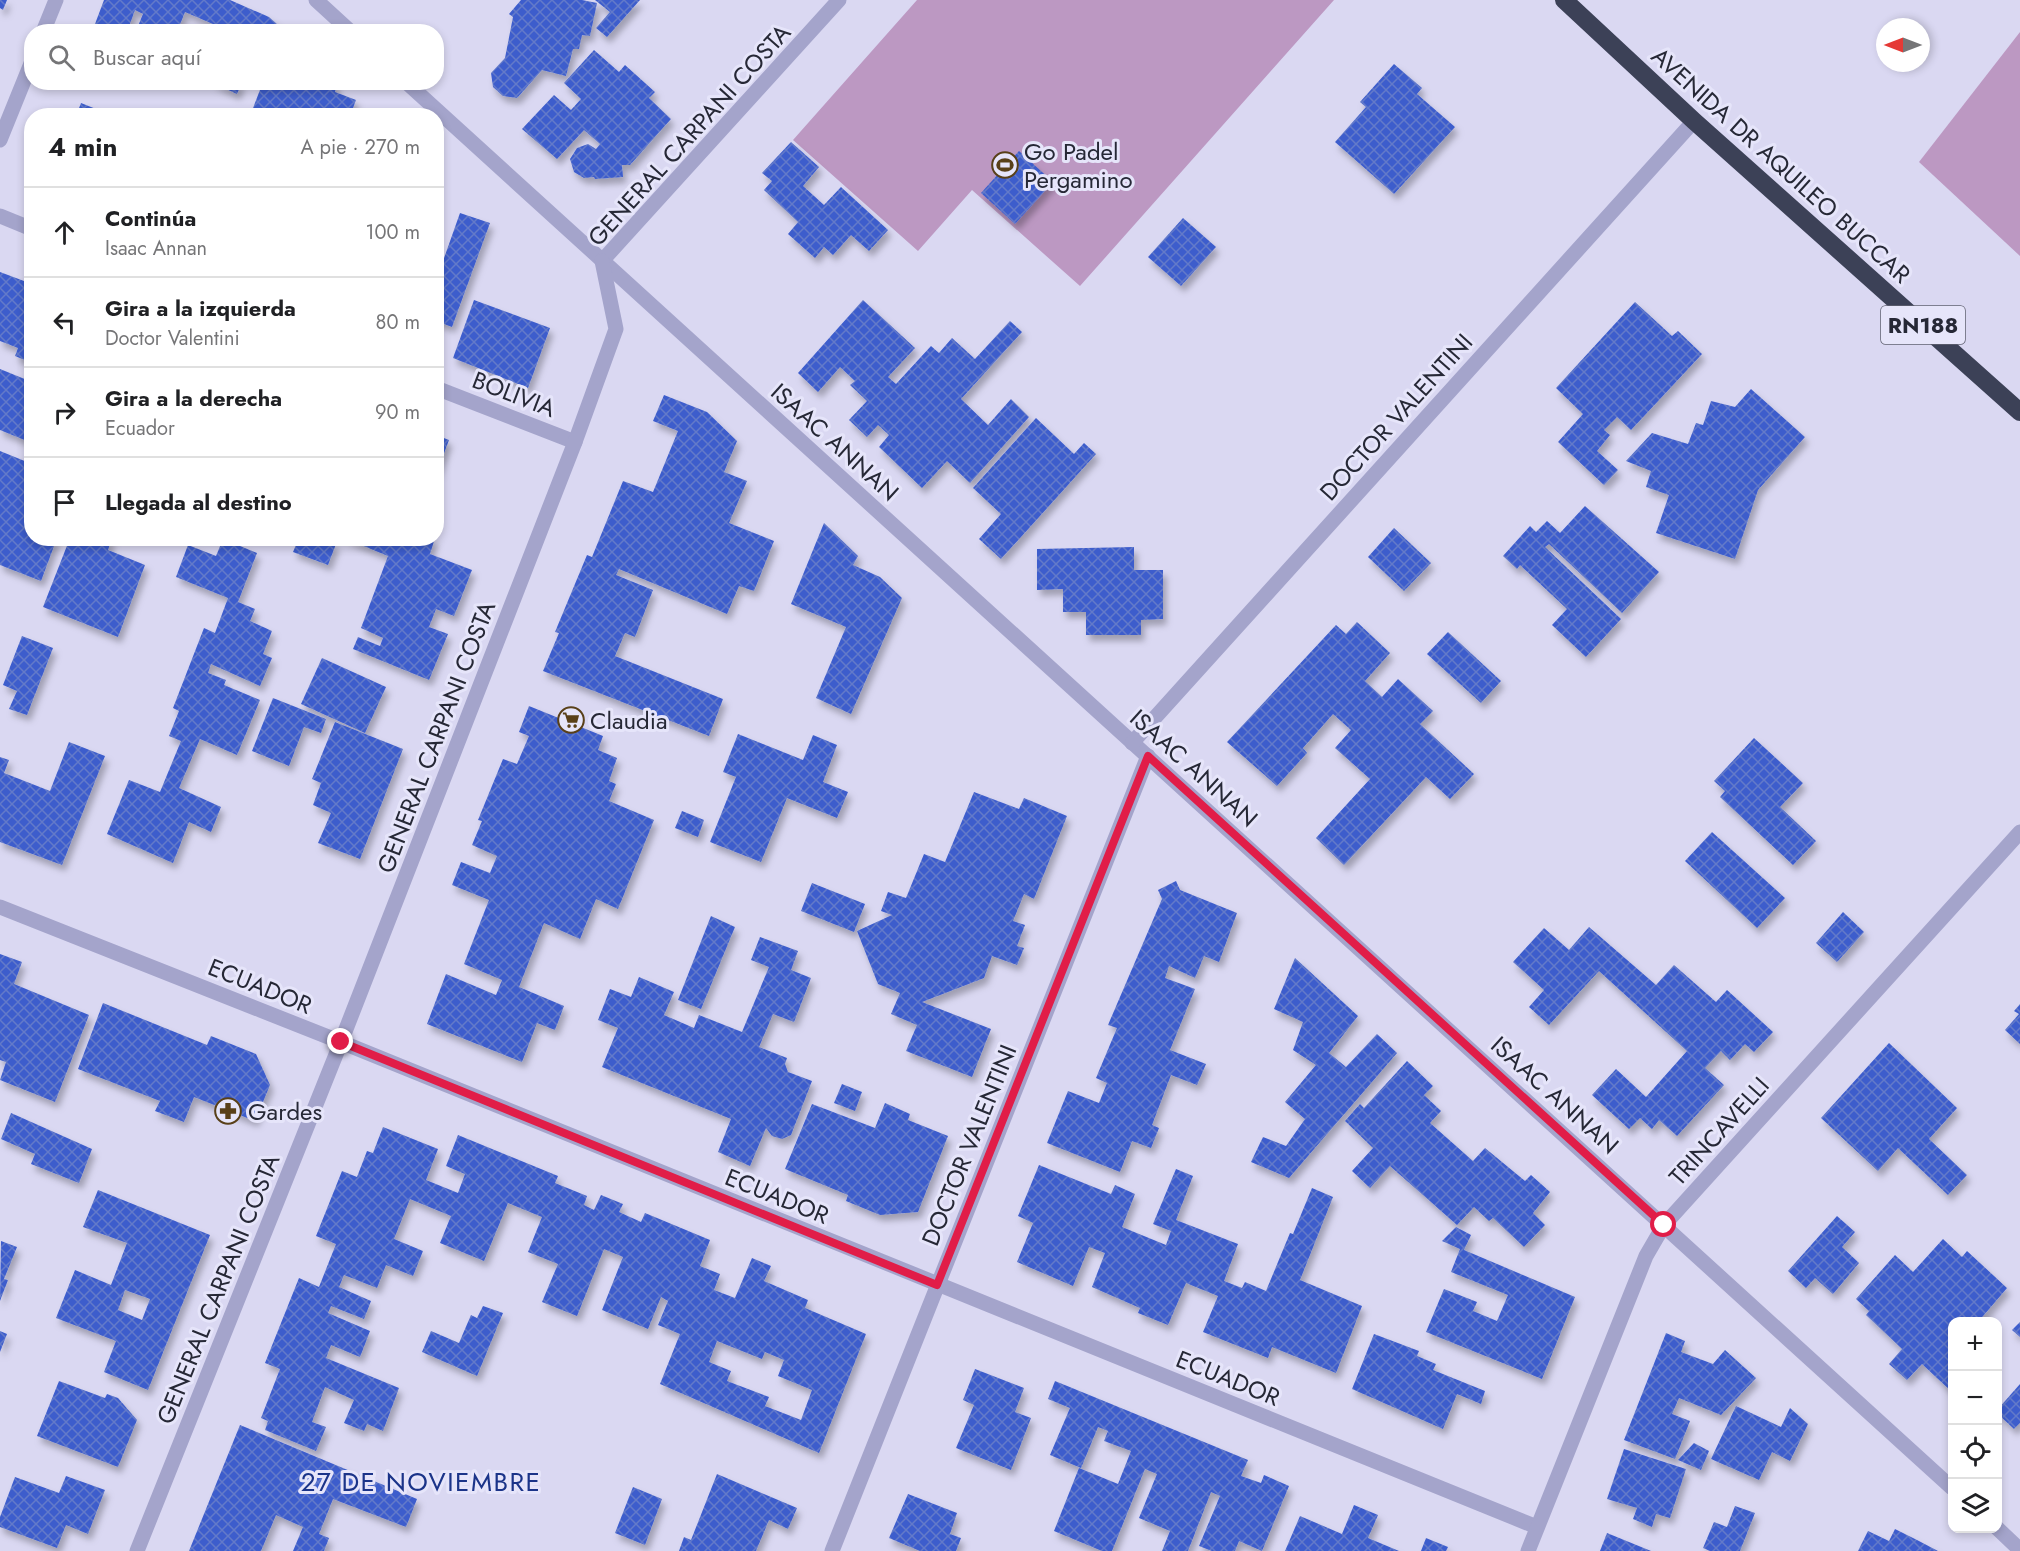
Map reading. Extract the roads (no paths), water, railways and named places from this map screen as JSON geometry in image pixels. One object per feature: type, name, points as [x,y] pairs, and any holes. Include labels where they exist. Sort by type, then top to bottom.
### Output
[{"type":"highway","name":"AVENIDA DR AQUILEO BUCCAR","points":[[1564,0],[1694,121],[2020,412]]},
{"type":"street","points":[[46,24],[56,0]]},
{"type":"street","points":[[316,0],[342,24]]},
{"type":"street","name":"GENERAL CARPANI COSTA","points":[[137,1551],[341,1042],[575,442],[616,329],[602,261],[839,0]]},
{"type":"street","points":[[0,140],[24,81]]},
{"type":"street","name":"ISAAC ANNAN","points":[[415,90],[434,108]]},
{"type":"street","name":"ISAAC ANNAN","points":[[444,117],[1948,1483]]},
{"type":"street","name":"DOCTOR VALENTINI","points":[[1132,743],[1694,121]]},
{"type":"street","points":[[0,216],[24,226]]},
{"type":"street","name":"BOLIVIA","points":[[444,391],[575,442]]},
{"type":"street","name":"DOCTOR VALENTINI","points":[[832,1551],[1148,756]]},
{"type":"street","name":"TRINCAVELLI","points":[[1528,1551],[1646,1256],[1664,1225],[2020,832]]},
{"type":"street","name":"ECUADOR","points":[[0,907],[341,1042],[1537,1527]]},
{"type":"street","points":[[2002,1533],[2020,1550]]},
{"type":"place","name":"Go Padel Pergamino","points":[[1005,165]]},
{"type":"place","name":"Claudia","points":[[571,720]]},
{"type":"place","name":"Gardes","points":[[228,1111]]},
{"type":"district","name":"27 DE NOVIEMBRE","points":[[421,1482]]}]
